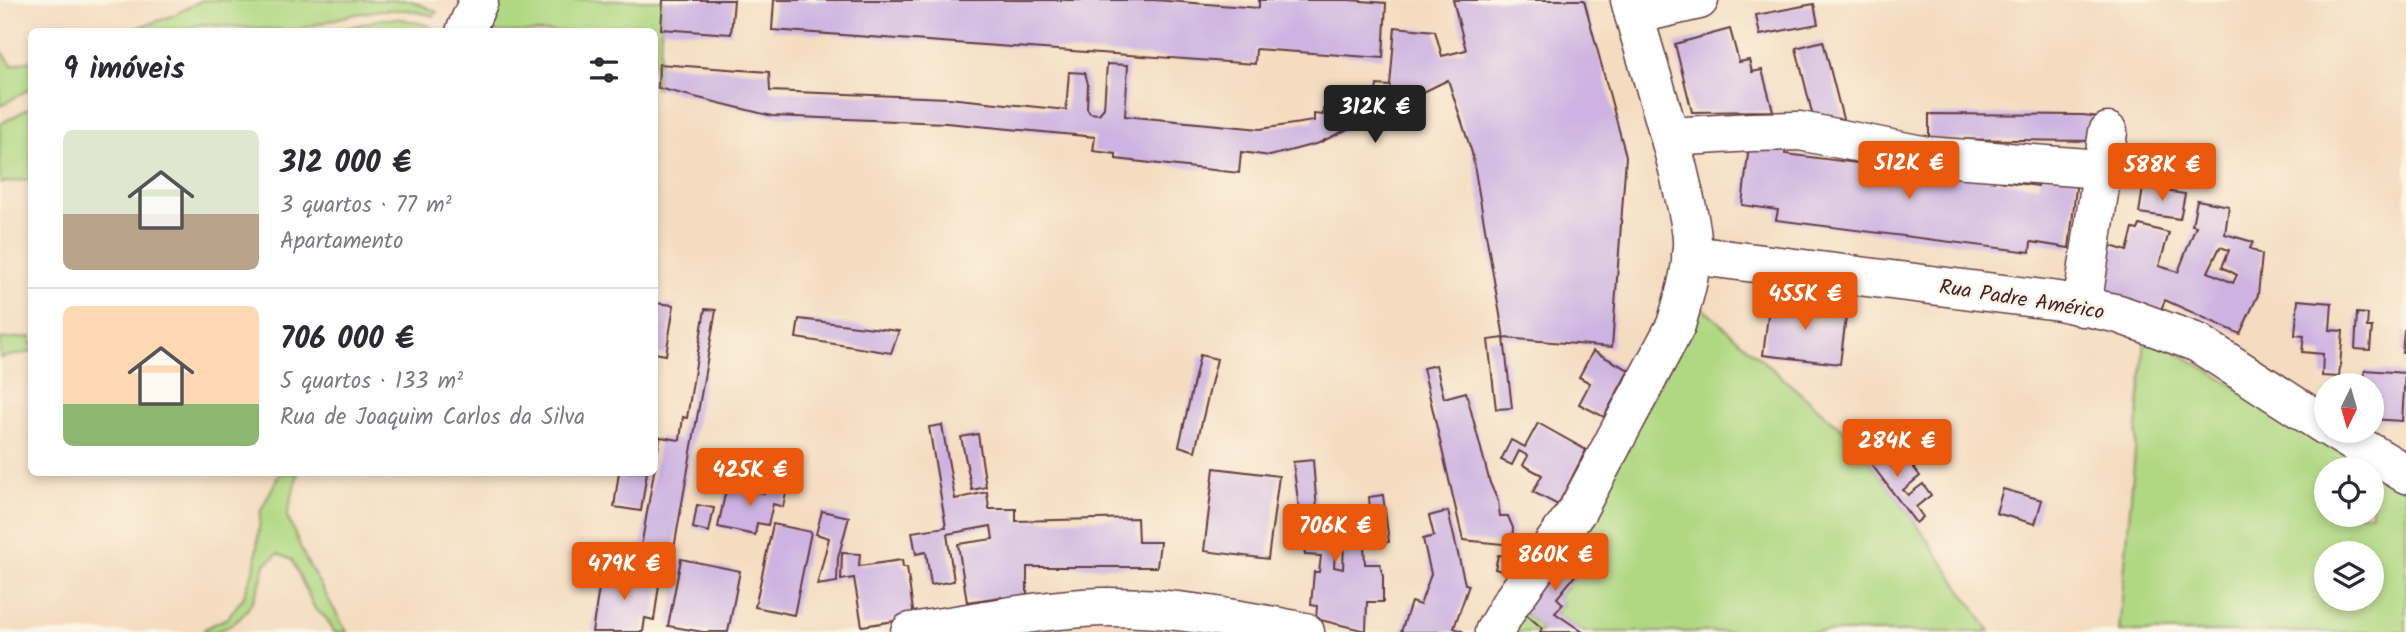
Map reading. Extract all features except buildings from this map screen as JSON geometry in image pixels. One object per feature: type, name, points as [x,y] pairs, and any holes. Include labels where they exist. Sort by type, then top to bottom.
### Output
[{"type":"street","points":[[467,28],[479,0]]},
{"type":"street","points":[[1494,632],[1510,604],[1577,511],[1676,324],[1686,291],[1691,255],[1690,223],[1670,137],[1632,8],[1699,0]]},
{"type":"street","points":[[1670,137],[1800,131],[1927,156],[2101,169]]},
{"type":"street","points":[[2081,307],[2108,132]]},
{"type":"street","name":"Rua Padre Américo","points":[[1691,255],[1987,291],[2059,301],[2119,314],[2198,343],[2314,418]]},
{"type":"street","points":[[2355,443],[2406,474]]},
{"type":"street","points":[[911,632],[1046,612],[1102,607],[1249,621],[1305,632]]},
{"type":"green space","points":[[202,0],[410,0],[437,12],[434,16],[408,10],[381,10],[303,28],[202,24],[188,28],[137,28],[172,16]]},
{"type":"green space","points":[[495,0],[663,0],[658,88],[658,28],[483,28]]},
{"type":"green space","points":[[381,19],[402,19],[430,26],[429,28],[347,28]]},
{"type":"green space","points":[[0,48],[12,65],[28,61],[28,90],[0,106]]},
{"type":"green space","points":[[28,109],[28,179],[0,183],[0,124]]},
{"type":"green space","points":[[1701,307],[1852,438],[1916,523],[1990,632],[1583,632],[1555,613],[1563,604],[1557,598],[1590,558],[1572,543]]},
{"type":"green space","points":[[28,337],[28,353],[0,358],[0,339]]},
{"type":"green space","points":[[2145,338],[2165,345],[2314,434],[2314,443],[2329,443],[2352,457],[2314,457],[2314,527],[2384,527],[2384,476],[2406,489],[2406,632],[2119,632]]},
{"type":"green space","points":[[278,476],[297,476],[287,516],[306,560],[347,632],[334,632],[326,618],[315,609],[292,560],[278,554],[265,564],[253,600],[239,619],[229,626],[205,632],[204,629],[227,618],[243,598],[255,565],[261,510]]},
{"type":"green space","points":[[1520,609],[1542,628],[1540,632],[1509,632]]}]
